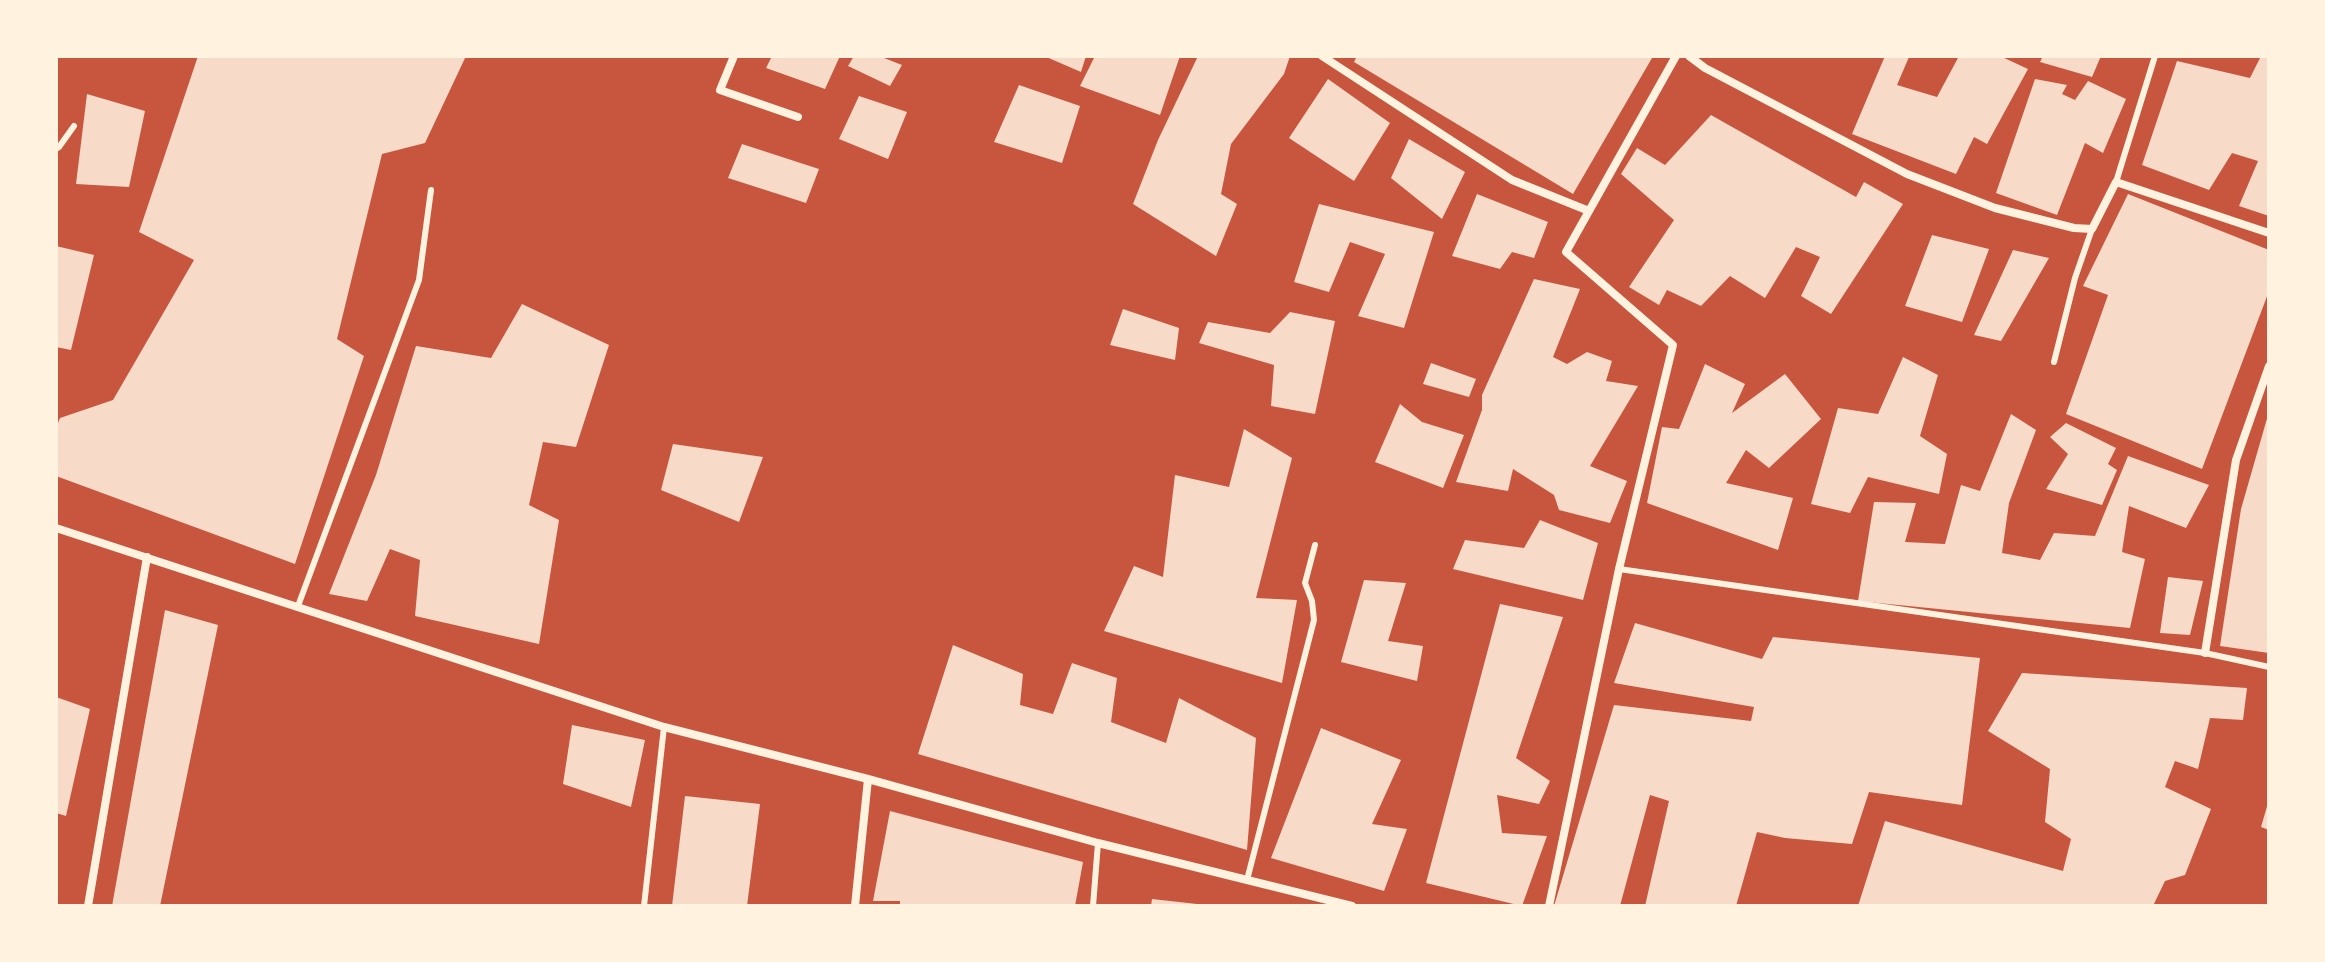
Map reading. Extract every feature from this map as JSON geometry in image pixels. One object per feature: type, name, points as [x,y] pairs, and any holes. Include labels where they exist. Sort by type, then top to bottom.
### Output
[{"type":"street","points":[[734,56],[720,90],[798,117]]},
{"type":"street","points":[[1322,56],[1512,180],[1589,211]]},
{"type":"street","points":[[1549,906],[1619,569],[1673,345],[1566,252],[1676,56]]},
{"type":"street","points":[[1689,56],[1705,68],[1907,174],[1995,208],[2074,228],[2092,229],[2116,182],[2269,233]]},
{"type":"street","points":[[2205,653],[2236,460],[2269,366]]},
{"type":"street","points":[[56,528],[664,727],[868,779],[1098,843],[1352,906]]},
{"type":"street","points":[[88,906],[147,557]]},
{"type":"street","points":[[855,906],[868,779]]},
{"type":"lane","points":[[2116,182],[2155,56]]},
{"type":"lane","points":[[56,149],[74,126]]},
{"type":"lane","points":[[298,606],[419,280],[431,190]]},
{"type":"lane","points":[[2054,362],[2075,278],[2092,229]]},
{"type":"lane","points":[[1247,880],[1314,620],[1312,601],[1305,583],[1315,545]]},
{"type":"lane","points":[[1619,569],[2205,653],[2269,667]]},
{"type":"lane","points":[[644,906],[664,727]]},
{"type":"lane","points":[[1093,906],[1098,843]]},
{"type":"building","points":[[198,56],[466,56],[425,143],[382,154],[337,339],[364,356],[295,564],[56,476],[56,428],[60,418],[113,400],[194,260],[139,232]]},
{"type":"building","points":[[772,56],[840,56],[825,89],[766,68]]},
{"type":"building","points":[[854,56],[879,56],[902,65],[890,86],[848,66]]},
{"type":"building","points":[[1044,56],[1086,56],[1081,72]]},
{"type":"building","points":[[1095,56],[1180,56],[1160,115],[1080,86]]},
{"type":"building","points":[[1198,56],[1290,56],[1284,74],[1231,144],[1221,194],[1237,204],[1216,256],[1133,204],[1158,140]]},
{"type":"building","points":[[1357,56],[1652,58],[1573,194],[1354,62]]},
{"type":"building","points":[[1885,56],[1909,57],[1897,85],[1937,97],[1959,56],[2000,56],[2028,69],[1987,144],[1974,137],[1956,174],[1852,134]]},
{"type":"building","points":[[2043,56],[2101,56],[2092,77],[2040,62]]},
{"type":"building","points":[[2261,56],[2269,56],[2269,216],[2239,206],[2258,161],[2232,153],[2209,190],[2142,165],[2177,61],[2250,78]]},
{"type":"building","points":[[1328,79],[1390,123],[1354,181],[1289,138]]},
{"type":"building","points":[[2035,79],[2067,85],[2062,94],[2075,100],[2088,81],[2126,99],[2103,153],[2085,143],[2057,215],[1996,193]]},
{"type":"building","points":[[1019,85],[1080,106],[1062,163],[994,142]]},
{"type":"building","points":[[87,94],[145,111],[129,187],[76,184]]},
{"type":"building","points":[[859,96],[907,112],[888,159],[839,139]]},
{"type":"building","points":[[1711,115],[1856,197],[1864,182],[1903,204],[1831,314],[1801,296],[1820,257],[1796,247],[1765,298],[1730,276],[1701,306],[1667,290],[1659,305],[1629,287],[1674,220],[1621,174],[1637,148],[1665,165]]},
{"type":"building","points":[[1409,139],[1465,172],[1442,219],[1391,178]]},
{"type":"building","points":[[742,144],[819,169],[806,203],[728,178]]},
{"type":"building","points":[[1477,194],[1548,222],[1534,258],[1512,252],[1500,269],[1452,256]]},
{"type":"building","points":[[2128,194],[2269,250],[2269,291],[2202,469],[2066,414],[2108,295],[2083,286]]},
{"type":"building","points":[[1319,204],[1434,232],[1404,328],[1358,316],[1385,254],[1350,242],[1329,292],[1294,282]]},
{"type":"building","points":[[1932,235],[1989,249],[1962,322],[1905,306]]},
{"type":"building","points":[[56,246],[94,255],[71,350],[56,347]]},
{"type":"building","points":[[2013,250],[2049,258],[2001,341],[1974,335]]},
{"type":"building","points":[[1534,279],[1580,289],[1553,357],[1567,364],[1587,352],[1612,361],[1606,381],[1638,386],[1590,466],[1627,481],[1610,523],[1559,510],[1554,495],[1513,469],[1508,491],[1456,482],[1482,410],[1482,395]]},
{"type":"building","points":[[522,304],[609,345],[576,447],[543,442],[529,505],[559,520],[539,644],[415,616],[420,560],[390,549],[367,601],[329,594],[376,475],[416,346],[491,358]]},
{"type":"building","points":[[1123,309],[1179,328],[1175,360],[1110,345]]},
{"type":"building","points":[[1290,312],[1335,321],[1315,414],[1271,406],[1274,365],[1199,343],[1208,322],[1270,333]]},
{"type":"building","points":[[1903,357],[1938,375],[1920,436],[1947,454],[1939,494],[1868,477],[1850,513],[1811,504],[1838,408],[1878,414]]},
{"type":"building","points":[[1431,363],[1476,379],[1469,397],[1423,384]]},
{"type":"building","points":[[1705,364],[1745,384],[1732,413],[1785,374],[1821,419],[1769,468],[1746,450],[1726,483],[1793,498],[1778,550],[1647,503],[1662,427],[1679,429]]},
{"type":"building","points":[[1400,404],[1422,422],[1464,435],[1443,488],[1375,462]]},
{"type":"building","points":[[2011,414],[2036,430],[2009,503],[2002,553],[2040,560],[2054,533],[2095,536],[2128,456],[2209,485],[2186,528],[2129,506],[2122,552],[2145,559],[2130,628],[1858,601],[1874,502],[1916,503],[1905,542],[1945,544],[1961,485],[1980,491]]},
{"type":"building","points":[[2268,415],[2269,653],[2220,646],[2241,509]]},
{"type":"building","points":[[2066,423],[2116,448],[2108,464],[2117,470],[2102,505],[2046,489],[2068,454],[2050,437]]},
{"type":"building","points":[[1244,429],[1292,458],[1256,598],[1297,600],[1282,683],[1104,631],[1134,566],[1163,577],[1175,475],[1229,487]]},
{"type":"building","points":[[673,444],[763,457],[739,522],[661,490]]},
{"type":"building","points":[[1540,520],[1598,543],[1583,600],[1453,569],[1465,540],[1524,548]]},
{"type":"building","points":[[2168,577],[2203,581],[2190,635],[2160,633]]},
{"type":"building","points":[[1364,580],[1406,583],[1388,641],[1423,646],[1417,681],[1341,662]]},
{"type":"building","points":[[1500,604],[1563,617],[1516,758],[1550,781],[1539,804],[1497,795],[1502,833],[1547,836],[1522,906],[1426,883]]},
{"type":"building","points":[[165,610],[218,625],[160,906],[112,906]]},
{"type":"building","points":[[1635,623],[1762,659],[1773,637],[1980,658],[1962,805],[1869,792],[1852,844],[1785,838],[1757,832],[1736,906],[1645,906],[1669,801],[1650,795],[1620,906],[1554,906],[1614,705],[1751,721],[1754,707],[1614,683]]},
{"type":"building","points":[[953,645],[1023,674],[1020,705],[1053,714],[1072,663],[1117,678],[1111,722],[1166,743],[1179,698],[1256,738],[1247,850],[918,754]]},
{"type":"building","points":[[2022,673],[2247,688],[2243,720],[2210,718],[2198,769],[2175,761],[2165,787],[2211,809],[2185,875],[2165,881],[2153,906],[1858,906],[1885,821],[2063,871],[2071,839],[2045,822],[2050,769],[1988,731]]},
{"type":"building","points":[[56,697],[90,709],[66,816],[56,813]]},
{"type":"building","points":[[572,725],[645,740],[631,807],[563,784]]},
{"type":"building","points":[[1321,728],[1401,760],[1372,824],[1407,829],[1384,891],[1271,858]]},
{"type":"building","points":[[685,796],[760,804],[747,906],[672,906]]},
{"type":"building","points":[[2269,803],[2269,830],[2261,827]]},
{"type":"building","points":[[890,811],[1083,862],[1075,906],[900,906],[900,901],[873,901]]},
{"type":"building","points":[[1152,899],[1197,904],[1197,906],[1151,906]]}]
